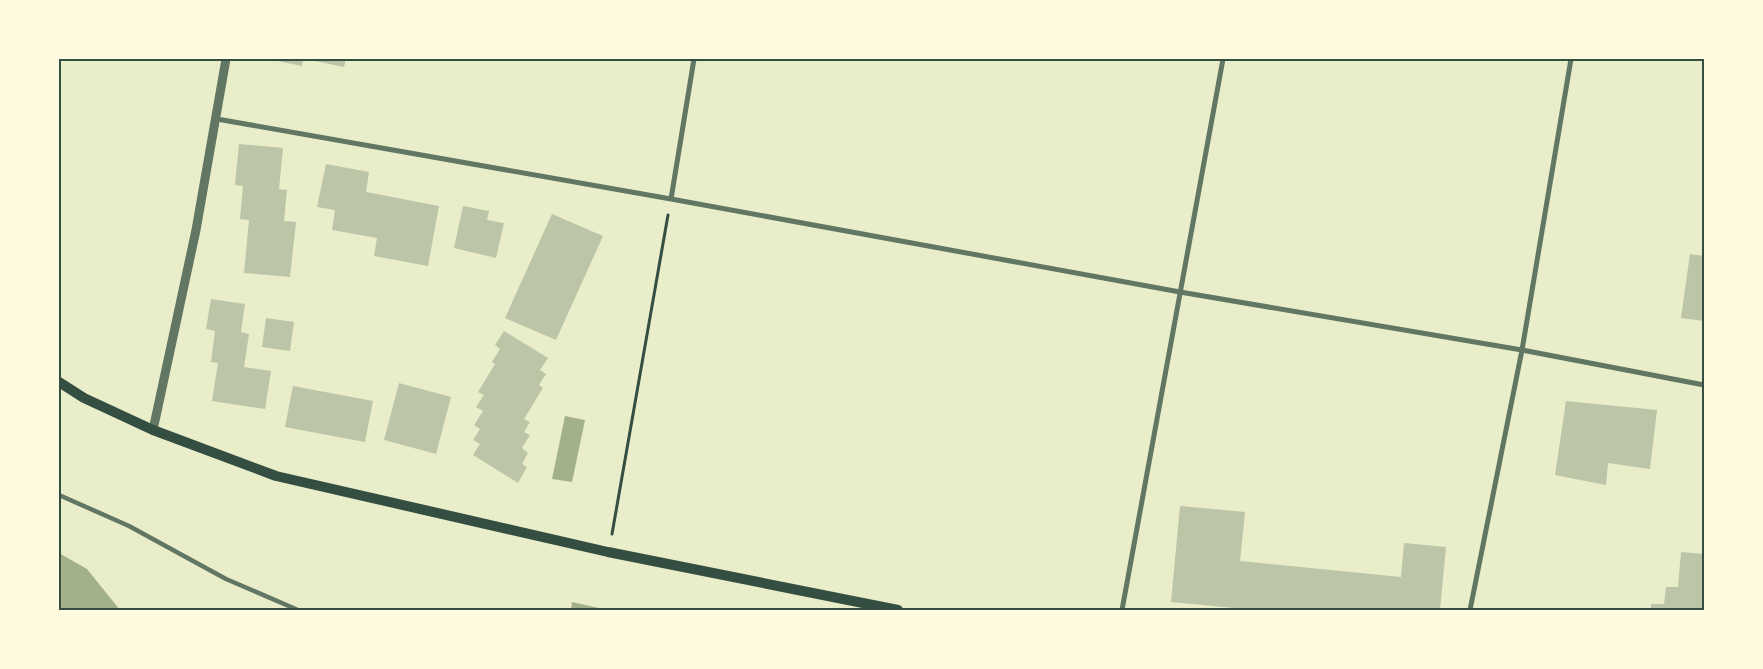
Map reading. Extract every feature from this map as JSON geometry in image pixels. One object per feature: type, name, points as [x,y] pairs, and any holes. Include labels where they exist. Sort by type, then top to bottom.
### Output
[{"type":"main road","points":[[59,382],[84,398],[153,430],[276,476],[608,552],[898,610]]},
{"type":"street","points":[[153,430],[196,230],[217,120],[226,59]]},
{"type":"street","points":[[670,199],[694,59]]},
{"type":"street","points":[[1122,610],[1223,59]]},
{"type":"street","points":[[1470,610],[1522,350],[1571,59]]},
{"type":"street","points":[[217,120],[670,199],[1180,292],[1522,350],[1704,385]]},
{"type":"street","points":[[59,495],[128,526],[226,579],[298,610]]},
{"type":"path","points":[[608,552],[670,199]]},
{"type":"shaded area","points":[[565,416],[585,420],[572,482],[552,479]]},
{"type":"shaded area","points":[[59,553],[87,569],[120,610],[59,610]]},
{"type":"shaded area","points":[[572,602],[608,610],[571,610]]},
{"type":"building","points":[[268,59],[303,59],[302,66]]},
{"type":"building","points":[[305,59],[346,59],[344,67]]},
{"type":"building","points":[[239,144],[283,148],[279,189],[287,190],[284,221],[296,222],[290,277],[244,273],[249,220],[240,219],[243,186],[235,185]]},
{"type":"building","points":[[326,164],[369,172],[366,192],[439,206],[428,266],[374,256],[377,238],[332,230],[335,210],[317,207]]},
{"type":"building","points":[[463,206],[489,211],[487,220],[504,223],[496,258],[454,248]]},
{"type":"building","points":[[552,214],[603,236],[556,340],[505,318]]},
{"type":"building","points":[[1690,254],[1704,256],[1704,321],[1681,318]]},
{"type":"building","points":[[211,299],[245,304],[241,332],[249,334],[244,367],[271,371],[265,409],[212,401],[218,363],[211,362],[215,331],[206,329]]},
{"type":"building","points":[[266,318],[294,322],[290,351],[262,347]]},
{"type":"building","points":[[504,331],[548,358],[540,370],[546,374],[539,385],[543,388],[524,419],[530,422],[524,432],[530,435],[522,448],[528,453],[522,464],[527,467],[518,483],[473,455],[480,444],[473,440],[480,429],[474,425],[483,411],[476,407],[484,395],[478,392],[495,364],[492,362],[500,349],[495,345]]},
{"type":"building","points":[[399,383],[451,397],[436,454],[384,440]]},
{"type":"building","points":[[293,386],[373,401],[365,442],[285,427]]},
{"type":"building","points":[[1566,401],[1657,410],[1650,469],[1608,463],[1606,485],[1555,475]]},
{"type":"building","points":[[1180,506],[1245,512],[1240,561],[1401,577],[1404,543],[1446,547],[1440,610],[1255,610],[1171,602]]},
{"type":"building","points":[[1681,552],[1704,554],[1704,610],[1651,610],[1651,604],[1664,604],[1666,587],[1678,587]]}]
